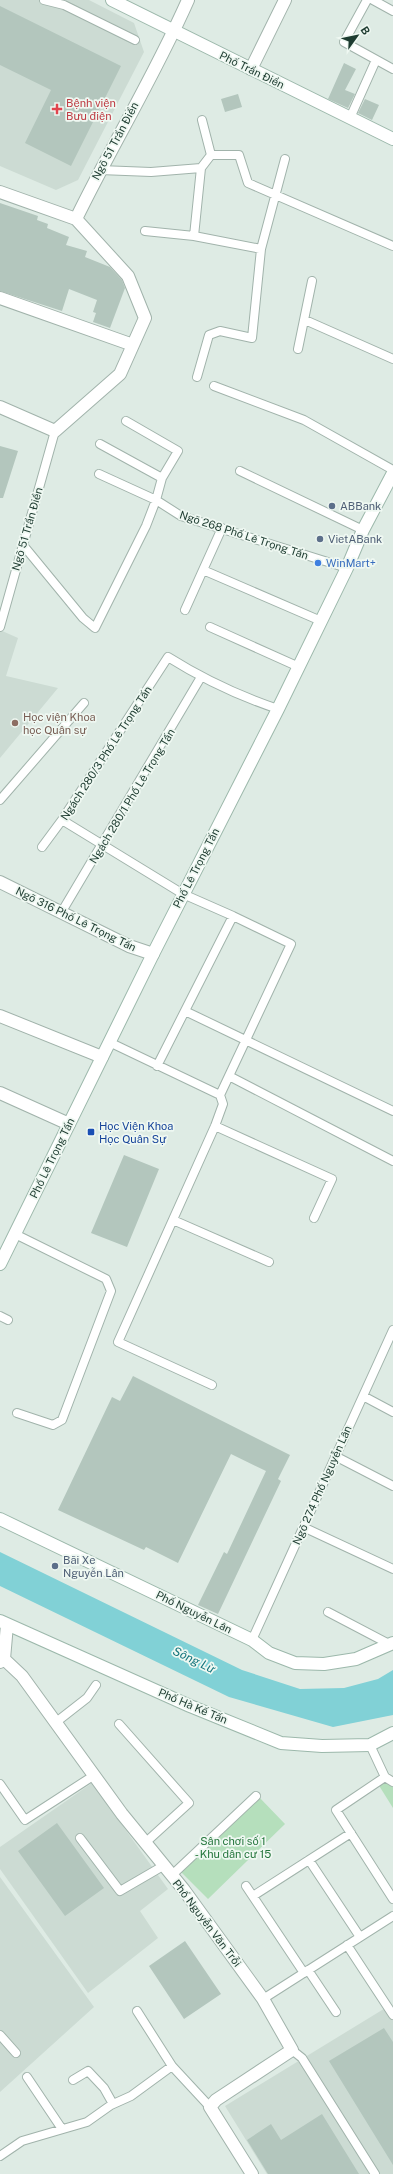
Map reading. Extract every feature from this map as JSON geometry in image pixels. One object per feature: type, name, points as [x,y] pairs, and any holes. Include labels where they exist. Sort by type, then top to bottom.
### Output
[{"type":"street","name":"Phố Trần Điền","points":[[112,0],[393,139]]},
{"type":"street","name":"Ngõ 51 Trần Điền","points":[[76,219],[100,170],[174,31],[188,0]]},
{"type":"street","points":[[251,69],[285,0]]},
{"type":"street","points":[[0,192],[76,219],[128,276],[146,318],[120,374],[55,431],[0,407]]},
{"type":"street","points":[[0,298],[133,345]]},
{"type":"street","name":"Phố Lê Trọng Tấn","points":[[0,1264],[152,954],[278,709],[347,568],[363,530],[393,473]]},
{"type":"street","name":"Ngõ 316 Phố Lê Trọng Tấn","points":[[0,882],[129,946],[152,954]]},
{"type":"street","points":[[0,1016],[102,1057]]},
{"type":"street","points":[[0,1093],[69,1124]]},
{"type":"street","name":"Phố Nguyễn Lân","points":[[0,1519],[53,1539],[252,1640],[269,1653],[295,1663],[324,1664],[356,1658],[392,1644]]},
{"type":"street","name":"Phố Nguyễn Văn Trỗi","points":[[3,1623],[2,1661],[22,1676],[93,1776],[163,1866],[184,1890],[263,1999],[292,2050]]},
{"type":"street","name":"Phố Hà Kế Tấn","points":[[3,1623],[190,1706],[281,1743],[322,1746],[370,1745],[393,1733]]},
{"type":"street","points":[[252,2174],[210,2107],[216,2100],[292,2050]]},
{"type":"lane","points":[[44,0],[65,2],[135,40]]},
{"type":"lane","points":[[367,0],[344,42],[393,69]]},
{"type":"lane","points":[[373,0],[393,11]]},
{"type":"lane","points":[[350,118],[376,60]]},
{"type":"lane","points":[[202,120],[211,155]]},
{"type":"lane","points":[[194,236],[201,168],[211,155]]},
{"type":"lane","points":[[211,155],[239,155],[248,183],[393,246]]},
{"type":"lane","points":[[197,377],[209,335],[220,331],[252,338],[261,249],[277,195],[285,159]]},
{"type":"lane","points":[[100,170],[152,172],[201,168]]},
{"type":"lane","points":[[145,231],[194,236],[261,249]]},
{"type":"lane","points":[[298,349],[312,281]]},
{"type":"lane","points":[[305,320],[393,360]]},
{"type":"lane","points":[[214,386],[304,420],[393,470]]},
{"type":"lane","points":[[23,545],[84,618],[95,628],[146,526],[156,500],[162,478],[178,451],[126,422]]},
{"type":"lane","name":"Ngõ 51 Trần Điền","points":[[0,627],[55,431]]},
{"type":"lane","points":[[100,444],[162,478]]},
{"type":"lane","points":[[240,471],[363,530]]},
{"type":"lane","name":"Ngõ 268 Phố Lê Trọng Tấn","points":[[99,474],[156,500],[181,516],[347,568]]},
{"type":"lane","points":[[185,610],[222,528]]},
{"type":"lane","points":[[203,570],[321,621]]},
{"type":"lane","points":[[210,627],[298,667]]},
{"type":"lane","name":"Ngách 280/3 Phố Lê Trọng Tấn","points":[[42,847],[62,820],[168,657],[201,677]]},
{"type":"lane","points":[[201,677],[252,700],[278,709]]},
{"type":"lane","name":"Ngách 280/1 Phố Lê Trọng Tấn","points":[[61,913],[201,677]]},
{"type":"lane","points":[[0,800],[84,703]]},
{"type":"lane","points":[[62,820],[183,894],[234,916],[291,944],[220,1095],[223,1104],[215,1126],[118,1342],[212,1385]]},
{"type":"lane","points":[[157,1066],[234,916]]},
{"type":"lane","points":[[185,1011],[393,1111]]},
{"type":"lane","points":[[109,1042],[220,1095]]},
{"type":"lane","points":[[229,1076],[393,1161]]},
{"type":"lane","points":[[215,1126],[332,1179],[314,1218]]},
{"type":"lane","points":[[173,1220],[269,1262]]},
{"type":"lane","points":[[15,1234],[106,1279],[111,1291],[62,1420],[53,1425],[17,1413]]},
{"type":"lane","points":[[0,1316],[8,1320]]},
{"type":"lane","name":"Ngõ 274 Phố Nguyễn Lân","points":[[252,1640],[392,1333]]},
{"type":"lane","points":[[363,1396],[393,1412]]},
{"type":"lane","points":[[336,1456],[393,1486]]},
{"type":"lane","points":[[303,1527],[393,1569]]},
{"type":"lane","points":[[328,1612],[392,1644]]},
{"type":"lane","points":[[55,1723],[87,1698],[96,1685]]},
{"type":"lane","points":[[119,1724],[189,1803],[145,1843]]},
{"type":"lane","points":[[370,1745],[385,1777],[393,1782]]},
{"type":"lane","points":[[0,1784],[25,1820],[93,1776]]},
{"type":"lane","points":[[385,1777],[336,1810],[393,1899]]},
{"type":"lane","points":[[171,1876],[256,1796]]},
{"type":"lane","points":[[253,1896],[351,1833]]},
{"type":"lane","points":[[80,1838],[120,1891],[163,1866]]},
{"type":"lane","points":[[309,1860],[360,1937]]},
{"type":"lane","points":[[246,1886],[336,2012]]},
{"type":"lane","points":[[263,1999],[393,1916]]},
{"type":"lane","points":[[347,1945],[393,2015]]},
{"type":"lane","points":[[137,2011],[172,2066],[210,2107]]},
{"type":"lane","points":[[0,2035],[16,2053]]},
{"type":"lane","points":[[292,2050],[302,2058],[375,2174]]},
{"type":"lane","points":[[0,2156],[22,2142],[86,2122],[114,2104],[131,2096],[172,2066]]},
{"type":"lane","points":[[73,2080],[88,2071],[104,2088],[114,2104]]},
{"type":"lane","points":[[27,2077],[62,2129]]},
{"type":"shaded area","name":"Bệnh viện Bưu điện","points":[[0,0],[89,0],[134,23],[144,52],[78,180],[56,190],[0,166]]},
{"type":"shaded area","name":"Học viện Khoa học Quân sự","points":[[0,630],[18,638],[6,676],[58,688],[0,758]]},
{"type":"shaded area","points":[[92,1783],[168,1889],[140,1911],[158,1938],[88,1993],[0,1869],[0,1847]]},
{"type":"shaded area","points":[[0,1877],[94,2007],[0,2092]]},
{"type":"shaded area","points":[[387,2007],[393,2017],[393,2174],[267,2174],[225,2106]]},
{"type":"green space","points":[[385,1779],[393,1785],[393,1808],[378,1784]]},
{"type":"green space","name":"Sân chơi số 1 - Khu dân cư 15","points":[[258,1796],[285,1824],[208,1899],[180,1871]]},
{"type":"water","name":"Sông Lừ","points":[[0,1552],[242,1670],[300,1689],[344,1688],[378,1679],[393,1670],[393,1715],[333,1727],[229,1697],[0,1586]]},
{"type":"building","points":[[0,6],[121,66],[71,166],[25,143],[51,90],[0,65]]},
{"type":"building","points":[[344,63],[356,69],[345,90],[355,94],[348,108],[328,99]]},
{"type":"building","points":[[238,94],[242,107],[225,112],[221,99]]},
{"type":"building","points":[[365,99],[379,105],[372,120],[358,113]]},
{"type":"building","points":[[0,203],[38,216],[37,220],[48,224],[47,228],[69,237],[66,245],[87,251],[85,257],[110,267],[122,280],[125,288],[110,328],[93,322],[96,313],[93,312],[97,300],[69,289],[62,311],[0,291]]},
{"type":"building","points":[[0,446],[18,451],[3,498],[0,498]]},
{"type":"building","points":[[124,1155],[159,1169],[127,1247],[91,1233]]},
{"type":"building","points":[[133,1376],[290,1455],[278,1479],[281,1481],[218,1614],[198,1605],[224,1552],[227,1554],[266,1471],[231,1454],[178,1563],[146,1547],[144,1550],[58,1510],[112,1397],[120,1401]]},
{"type":"building","points":[[57,1823],[104,1888],[65,1916],[18,1851]]},
{"type":"building","points":[[185,1941],[221,1994],[184,2019],[149,1966]]},
{"type":"building","points":[[384,2028],[393,2042],[393,2165],[329,2061]]},
{"type":"building","points":[[322,2114],[359,2174],[268,2174],[247,2140],[271,2124],[281,2140]]},
{"type":"place","name":"Bệnh viện Bưu điện","points":[[57,109]]},
{"type":"place","name":"ABBank","points":[[332,506]]},
{"type":"place","name":"VietABank","points":[[320,539]]},
{"type":"place","name":"WinMart+","points":[[318,563]]},
{"type":"place","name":"Học viện Khoa học Quân sự","points":[[15,723]]},
{"type":"place","name":"Học Viện Khoa Học Quân Sự","points":[[91,1132]]},
{"type":"place","name":"Bãi Xe Nguyễn Lân","points":[[55,1566]]}]
